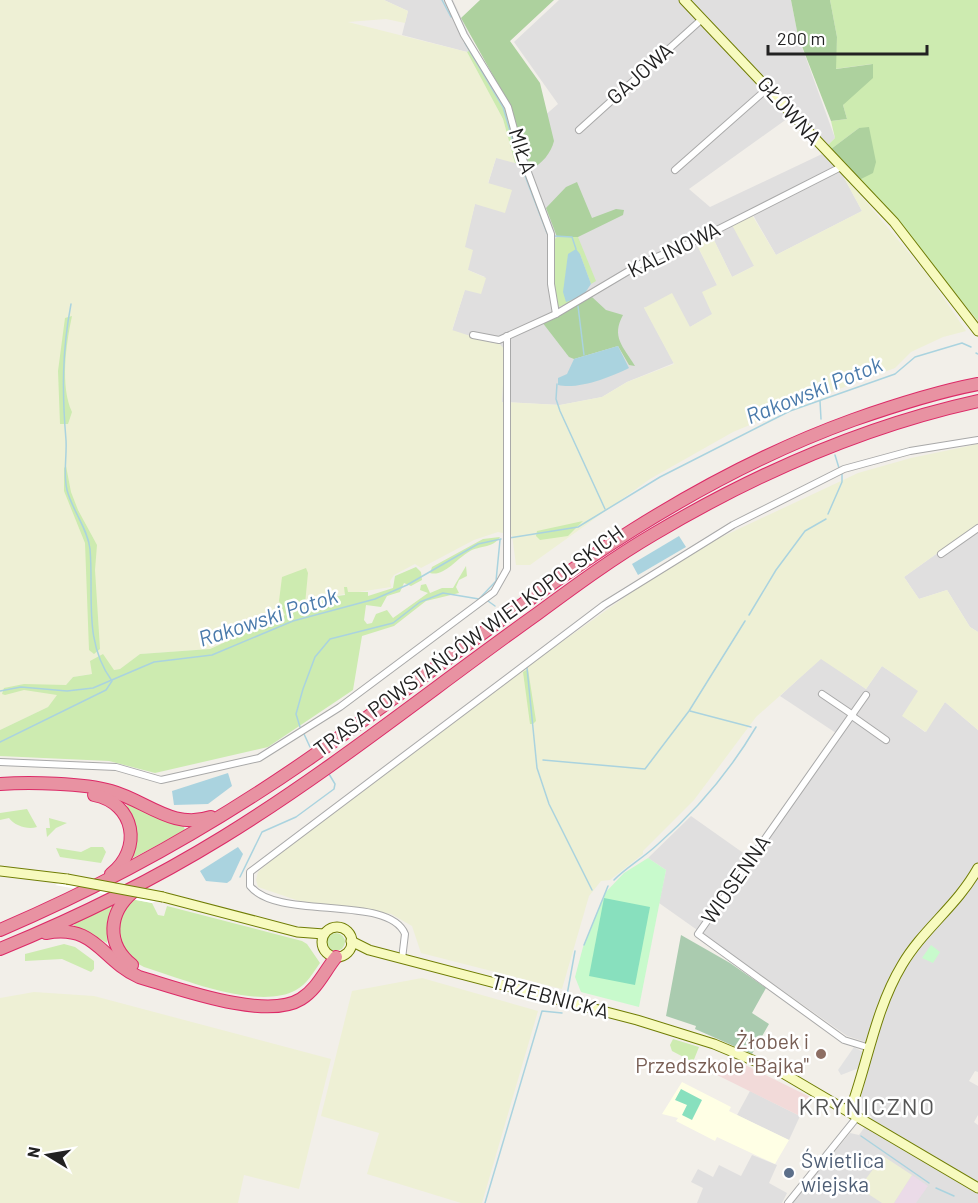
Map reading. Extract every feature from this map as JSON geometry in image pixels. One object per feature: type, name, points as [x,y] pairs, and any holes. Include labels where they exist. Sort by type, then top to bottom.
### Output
[{"type":"highway","name":"TRASA POWSTAŃCÓW WIELKOPOLSKICH","points":[[0,930],[85,893],[240,805],[595,553],[693,492],[742,466],[834,427],[878,411],[978,384]]},
{"type":"highway","name":"TRASA POWSTAŃCÓW WIELKOPOLSKICH","points":[[0,949],[36,935],[145,882],[223,837],[318,773],[603,566],[662,529],[749,482],[841,442],[883,427],[978,401]]},
{"type":"highway","points":[[0,784],[102,789],[166,817],[186,821],[210,818],[240,805]]},
{"type":"highway","points":[[0,791],[36,791],[98,796],[109,799],[125,813],[132,834],[128,854],[115,871],[85,893]]},
{"type":"highway","points":[[145,882],[119,906],[112,932],[117,949],[124,959],[148,973],[252,1000],[284,999],[310,984],[324,962],[327,947]]},
{"type":"highway","points":[[36,935],[58,931],[85,935],[95,941],[122,967],[138,977],[263,1008],[292,1004],[318,984],[327,947]]},
{"type":"main road","name":"GŁÓWNA","points":[[684,0],[894,222],[978,331]]},
{"type":"main road","points":[[854,1114],[884,998],[902,964],[967,889],[978,868]]},
{"type":"main road","points":[[0,871],[67,879],[163,897],[297,932],[327,947],[350,946],[348,932],[340,928],[330,929],[327,947]]},
{"type":"main road","name":"TRZEBNICKA","points":[[350,946],[700,1038],[781,1072],[978,1188]]},
{"type":"street","name":"MIŁA","points":[[448,0],[464,35],[508,107],[520,151],[551,234],[551,293],[556,314]]},
{"type":"street","name":"GAJOWA","points":[[579,130],[702,19]]},
{"type":"street","points":[[675,170],[768,88]]},
{"type":"street","name":"KALINOWA","points":[[507,336],[556,314],[642,263],[693,242],[841,167]]},
{"type":"street","points":[[0,762],[117,767],[161,780],[259,758],[340,707],[494,592],[507,569],[507,336],[494,340],[473,335]]},
{"type":"street","points":[[402,959],[405,934],[394,921],[354,910],[309,907],[265,896],[250,886],[250,872],[603,605],[733,525],[844,469],[910,452],[978,440]]},
{"type":"street","points":[[941,554],[978,528]]},
{"type":"street","points":[[822,694],[886,740]]},
{"type":"street","name":"WIOSENNA","points":[[866,695],[698,934],[844,1040],[870,1048]]},
{"type":"street","points":[[788,1203],[854,1114]]},
{"type":"shaded area","points":[[0,0],[384,0],[408,11],[405,23],[386,19],[348,22],[467,52],[503,119],[515,163],[496,158],[488,183],[512,190],[505,213],[475,204],[465,247],[473,250],[468,270],[486,278],[481,294],[465,290],[452,330],[492,343],[498,342],[505,350],[502,402],[560,405],[602,397],[627,382],[674,364],[644,308],[672,293],[690,327],[712,314],[702,292],[717,285],[697,245],[712,236],[732,277],[754,266],[732,225],[752,215],[776,255],[862,211],[841,172],[930,278],[966,331],[943,337],[911,352],[895,368],[733,432],[650,479],[530,565],[516,565],[512,535],[498,532],[474,540],[421,568],[415,564],[394,575],[390,581],[391,587],[313,599],[272,622],[210,649],[140,654],[120,669],[73,677],[48,707],[0,730]]},
{"type":"shaded area","points":[[384,0],[453,0],[475,47],[467,52],[402,35],[408,11]]},
{"type":"shaded area","points":[[559,0],[791,0],[798,36],[835,138],[828,145],[798,111],[689,189],[710,207],[822,154],[841,172],[862,211],[776,255],[753,215],[754,266],[732,277],[712,236],[697,245],[717,285],[713,314],[690,327],[644,307],[674,363],[627,382],[602,397],[560,405],[502,402],[498,342],[492,343],[452,331],[465,289],[485,277],[468,270],[464,247],[475,204],[511,190],[488,184],[496,158],[558,104],[514,42]]},
{"type":"shaded area","points":[[978,444],[978,524],[904,577],[919,599],[947,590],[970,627],[978,632],[978,730],[945,702],[926,732],[902,716],[918,691],[882,666],[866,689],[821,659],[756,717],[694,800],[643,851],[643,854],[610,880],[601,881],[589,896],[562,989],[421,953],[412,926],[391,914],[299,901],[258,887],[256,880],[258,872],[270,861],[549,651],[639,587],[711,542],[858,473],[911,458]]},
{"type":"shaded area","points":[[978,524],[978,632],[970,627],[947,590],[919,599],[904,577]]},
{"type":"shaded area","points":[[821,658],[866,689],[882,666],[919,691],[903,716],[925,732],[945,702],[978,730],[978,1072],[975,1071],[969,1081],[978,1086],[978,1115],[974,1122],[978,1125],[978,1203],[792,1203],[850,1133],[859,1135],[872,1117],[858,1108],[875,1045],[847,1036],[659,903],[666,870],[648,858],[691,816],[749,857],[836,733],[780,696]]},
{"type":"shaded area","points":[[681,935],[730,963],[766,988],[752,1013],[769,1024],[752,1054],[695,1029],[696,1026],[666,1016]]},
{"type":"shaded area","points":[[422,978],[538,1011],[482,1203],[461,1203],[367,1174],[379,1133],[321,1116],[352,991]]},
{"type":"shaded area","points":[[34,992],[94,996],[331,1059],[299,1189],[244,1175],[238,1203],[0,1203],[0,998]]},
{"type":"shaded area","points":[[854,1047],[863,1052],[859,1068],[841,1075],[838,1070]]},
{"type":"shaded area","points":[[729,1057],[810,1097],[800,1116],[717,1075]]},
{"type":"shaded area","points":[[682,1082],[731,1107],[729,1111],[789,1140],[775,1164],[717,1137],[715,1141],[676,1121],[678,1118],[662,1114]]},
{"type":"shaded area","points":[[750,1091],[800,1116],[789,1140],[737,1115]]},
{"type":"shaded area","points":[[752,1155],[777,1165],[769,1183],[787,1193],[782,1203],[697,1203],[703,1188],[691,1182],[698,1169],[713,1177],[719,1165],[741,1176]]},
{"type":"shaded area","points":[[883,1156],[912,1175],[894,1203],[882,1203],[859,1188]]},
{"type":"shaded area","points":[[912,1175],[928,1186],[916,1203],[894,1203]]},
{"type":"green space","points":[[480,0],[554,0],[510,41],[540,83],[554,141],[546,158],[531,169],[505,97],[461,18]]},
{"type":"green space","points":[[791,0],[830,0],[837,37],[836,69],[873,64],[873,78],[843,105],[847,119],[831,121],[798,36]]},
{"type":"green space","points":[[830,0],[978,0],[978,321],[878,198],[859,180],[859,128],[831,149],[828,145],[835,138],[831,121],[847,119],[843,105],[872,64],[835,69],[837,37]]},
{"type":"green space","points":[[470,50],[507,110],[523,163],[515,163],[503,119],[467,52]]},
{"type":"green space","points":[[869,127],[876,162],[873,173],[859,180],[831,149],[859,128]]},
{"type":"green space","points":[[577,182],[592,218],[616,209],[624,210],[623,215],[578,237],[557,237],[546,208],[566,187]]},
{"type":"green space","points":[[557,237],[578,237],[596,281],[591,284],[580,254],[566,276],[566,287],[571,302],[556,308],[554,300],[555,239]]},
{"type":"green space","points":[[592,297],[606,310],[623,315],[618,336],[635,366],[629,365],[618,346],[574,359],[569,357],[542,322]]},
{"type":"green space","points":[[72,316],[66,352],[65,378],[68,402],[72,412],[68,424],[60,424],[58,371],[65,318]]},
{"type":"green space","points":[[66,466],[71,492],[78,510],[97,545],[95,570],[100,649],[94,654],[89,650],[85,543],[64,491],[64,468]]},
{"type":"green space","points":[[583,521],[568,536],[540,540],[536,536],[537,531]]},
{"type":"green space","points":[[500,537],[493,543],[471,551],[440,573],[430,573],[432,567],[483,539]]},
{"type":"green space","points":[[466,566],[467,576],[459,580],[456,587],[459,593],[426,601],[394,626],[362,636],[353,690],[268,747],[155,773],[109,761],[0,756],[0,730],[48,707],[57,695],[24,690],[5,695],[2,694],[4,688],[24,684],[66,685],[73,677],[92,674],[90,661],[103,654],[114,670],[120,669],[140,654],[210,649],[285,615],[279,601],[282,577],[306,568],[308,573],[305,604],[313,599],[345,595],[344,587],[347,587],[348,592],[368,592],[368,596],[393,588],[395,576],[416,567],[421,572],[422,580],[411,586],[404,583],[400,592],[387,596],[381,607],[366,605],[364,620],[367,624],[372,623],[376,614],[387,610],[393,618],[428,593],[420,590],[421,585],[426,584],[430,593],[442,588],[453,588]]},
{"type":"green space","points":[[528,669],[536,721],[533,724],[530,724],[523,672]]},
{"type":"green space","points":[[125,800],[162,820],[184,827],[185,831],[131,859],[137,834]]},
{"type":"green space","points":[[27,809],[37,827],[22,827],[9,818],[0,820],[0,813]]},
{"type":"green space","points":[[49,818],[67,823],[56,828],[47,837],[46,828],[50,828]]},
{"type":"green space","points":[[91,847],[103,847],[106,852],[101,863],[60,857],[56,848],[81,852]]},
{"type":"green space","points":[[648,858],[666,870],[639,1007],[581,992],[575,977],[583,947],[605,893],[624,873]]},
{"type":"green space","points":[[604,898],[650,907],[635,985],[589,976]]},
{"type":"green space","points":[[132,899],[152,903],[158,915],[164,916],[167,906],[302,941],[307,944],[320,963],[300,988],[280,996],[262,997],[220,991],[144,967],[127,954],[117,923]]},
{"type":"green space","points":[[111,905],[114,907],[108,927],[107,943],[86,931],[73,928],[75,923]]},
{"type":"green space","points":[[336,933],[343,935],[345,942],[343,949],[336,951],[329,949],[327,942],[329,935]]},
{"type":"green space","points":[[64,944],[75,947],[94,961],[94,969],[91,972],[62,959],[25,961],[25,954]]},
{"type":"green space","points":[[931,945],[940,952],[933,963],[922,958]]},
{"type":"green space","points":[[673,1039],[699,1047],[693,1062],[672,1051],[670,1045]]},
{"type":"green space","points":[[681,1089],[702,1100],[692,1120],[682,1115],[687,1105],[675,1100]]},
{"type":"water","points":[[576,249],[591,284],[583,296],[566,302],[563,292],[568,254]]},
{"type":"water","points":[[618,346],[629,368],[585,384],[558,385],[558,378],[567,374],[574,359]]},
{"type":"water","points":[[679,536],[686,547],[638,575],[632,564]]},
{"type":"water","points":[[228,773],[232,786],[208,804],[174,805],[172,791]]},
{"type":"water","points":[[238,847],[243,854],[231,880],[227,883],[206,881],[200,871]]},
{"type":"pier","points":[[71,876],[167,895],[152,903],[55,885]]},
{"type":"waterway","name":"Rakowski Potok","points":[[442,0],[451,17]]},
{"type":"waterway","name":"Rakowski Potok","points":[[465,43],[503,107],[517,155],[547,233]]},
{"type":"waterway","name":"Rakowski Potok","points":[[554,236],[572,237],[576,249]]},
{"type":"waterway","points":[[0,742],[106,690],[112,681],[103,666],[93,634],[89,542],[69,497],[66,484],[64,372],[71,304]]},
{"type":"waterway","name":"Rakowski Potok","points":[[578,306],[584,355]]},
{"type":"waterway","name":"Rakowski Potok","points":[[509,538],[578,527],[660,477],[790,411],[895,374],[915,357],[962,343],[971,347]]},
{"type":"waterway","name":"Rakowski Potok","points":[[557,384],[556,399],[560,411],[605,509]]},
{"type":"waterway","points":[[820,401],[821,419]]},
{"type":"waterway","points":[[835,455],[839,468]]},
{"type":"waterway","points":[[828,514],[842,482],[842,474]]},
{"type":"waterway","points":[[749,615],[776,570],[805,531],[826,519]]},
{"type":"waterway","name":"Rakowski Potok","points":[[0,691],[21,687],[67,691],[93,688],[154,662],[212,655],[293,621],[375,599],[407,585],[478,544],[501,539]]},
{"type":"waterway","points":[[300,727],[296,714],[303,689],[315,657],[330,639],[393,623],[420,602],[443,593],[479,599],[496,581],[500,540]]},
{"type":"waterway","points":[[488,601],[495,606]]},
{"type":"waterway","points":[[543,760],[645,769],[689,711],[745,621]]},
{"type":"waterway","points":[[527,668],[537,768],[549,804],[592,890]]},
{"type":"waterway","points":[[690,711],[751,727]]},
{"type":"waterway","points":[[614,880],[657,845],[699,804],[724,775],[756,727]]},
{"type":"waterway","points":[[304,734],[310,747]]},
{"type":"waterway","points":[[240,877],[262,832],[296,817],[334,789],[335,784],[329,774]]},
{"type":"waterway","points":[[584,945],[608,886]]},
{"type":"waterway","points":[[567,995],[575,951]]},
{"type":"waterway","points":[[485,1203],[542,1011],[562,1013]]},
{"type":"waterway","points":[[861,1136],[929,1183]]},
{"type":"waterway","points":[[936,1188],[954,1196]]},
{"type":"place","name":"Żłobek i Przedszkole \"Bajka\"","points":[[821,1054]]},
{"type":"place","name":"Świetlica wiejska","points":[[789,1173]]},
{"type":"district","name":"KRYNICZNO","points":[[867,1107]]}]
